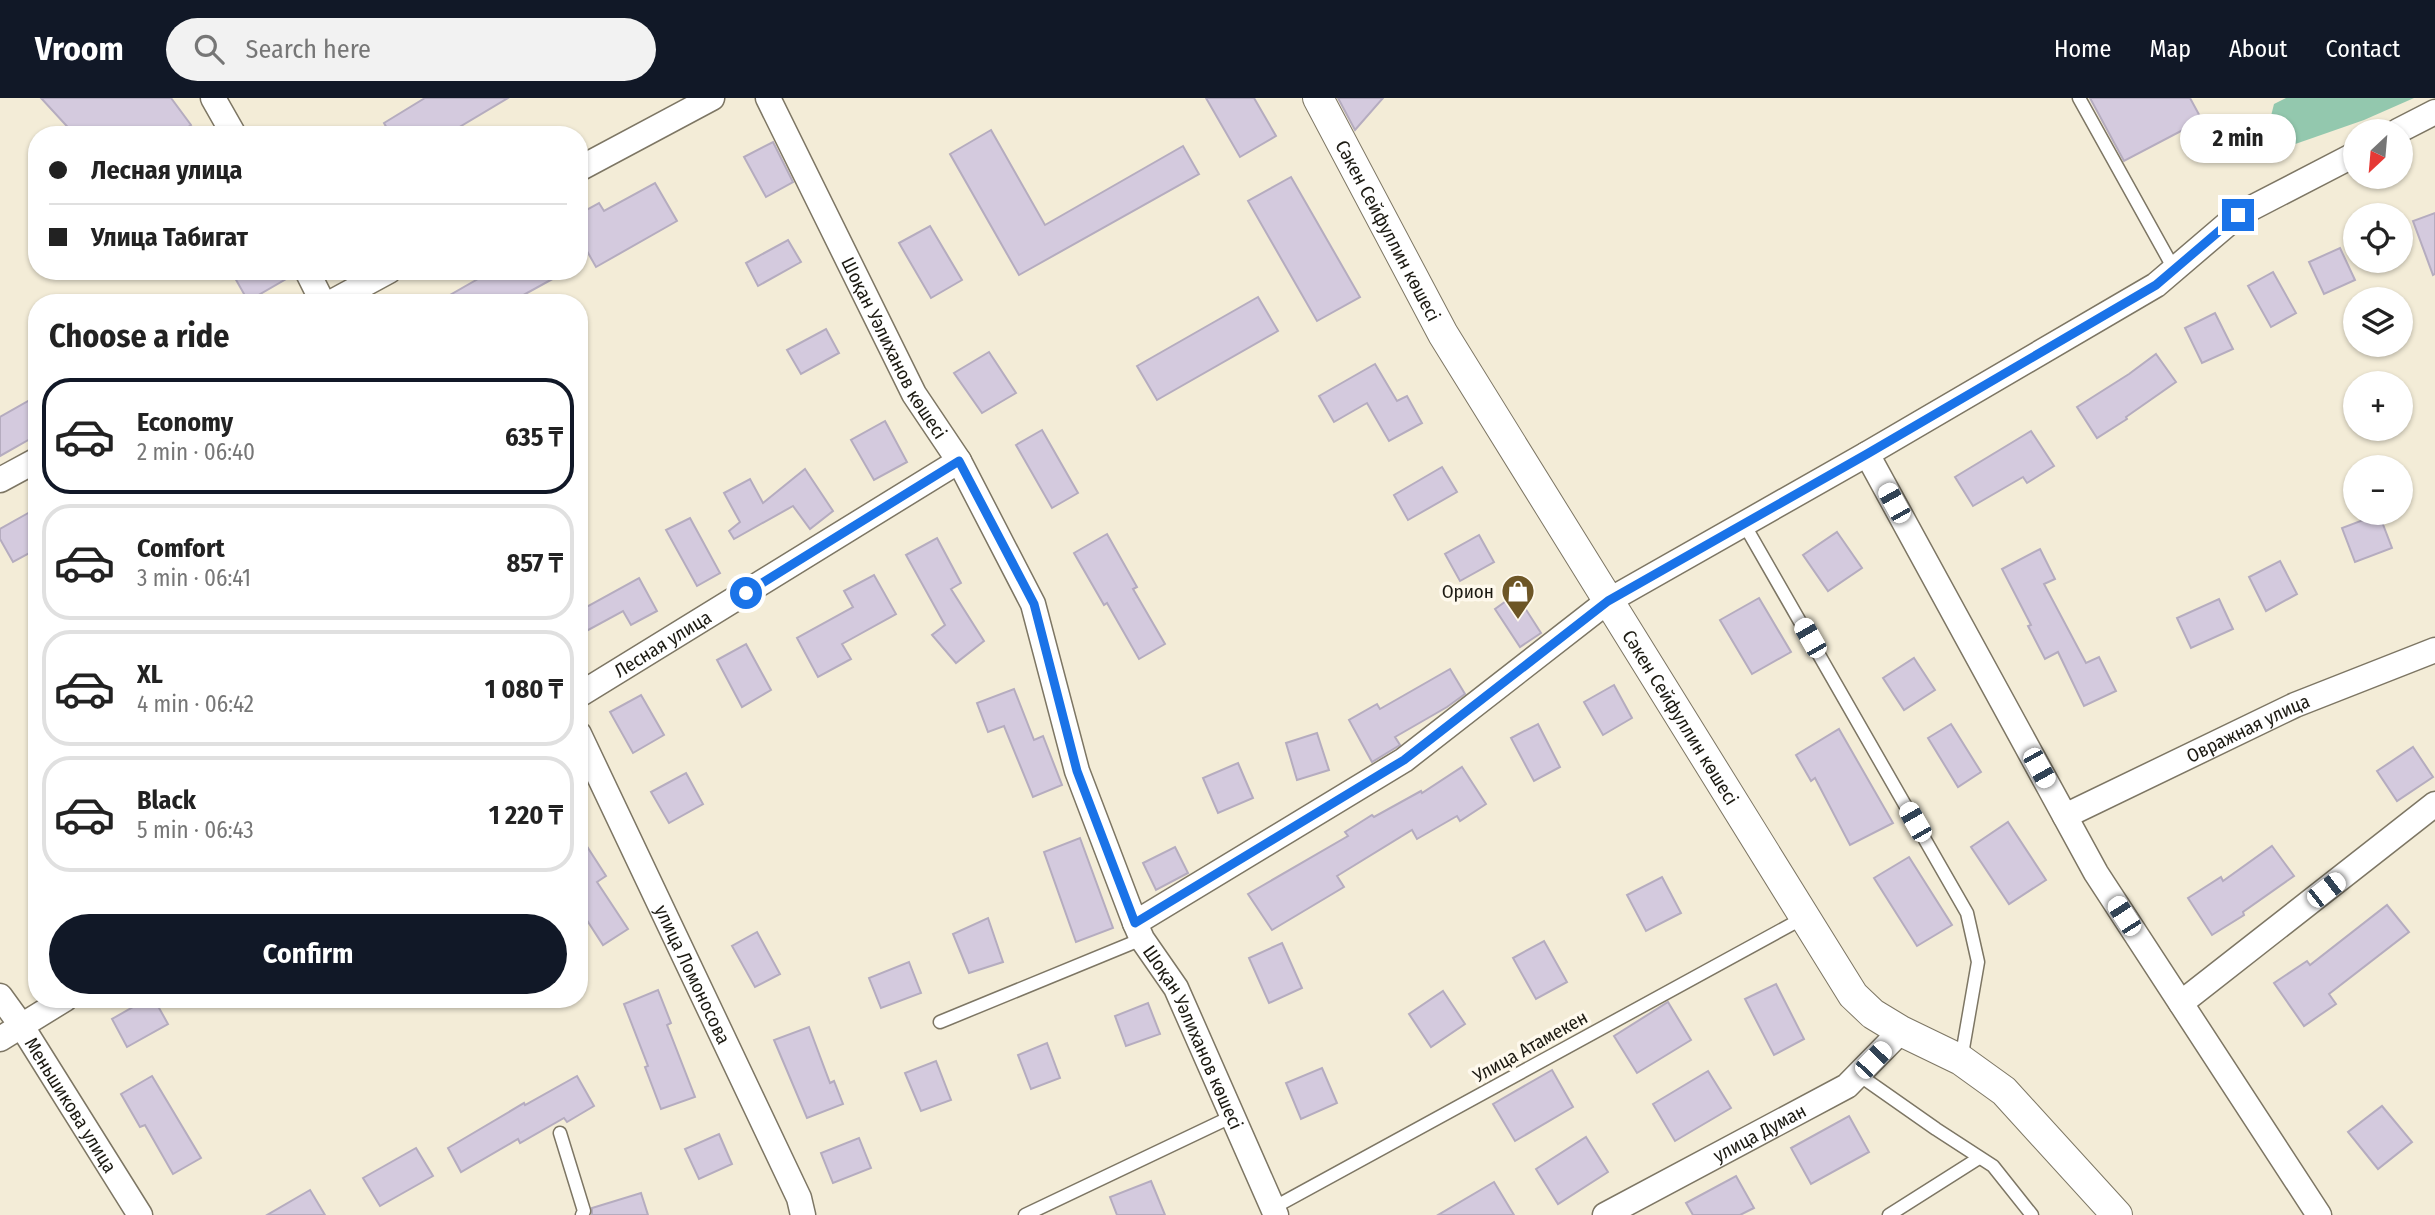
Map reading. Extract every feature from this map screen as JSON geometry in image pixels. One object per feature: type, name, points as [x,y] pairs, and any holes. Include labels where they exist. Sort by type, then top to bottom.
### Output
[{"type":"street","points":[[213,98],[229,126]]},
{"type":"street","points":[[588,164],[712,98]]},
{"type":"street","name":"Шоқан Уәлиханов көшесі","points":[[768,98],[914,394],[959,461],[1034,604],[1077,771],[1138,931],[1176,988],[1275,1212]]},
{"type":"street","name":"Сәкен Сейфуллин көшесі","points":[[1318,98],[1443,334],[1853,995],[1873,1014],[1961,1060],[2004,1091],[2107,1209]]},
{"type":"street","points":[[2413,123],[2435,112]]},
{"type":"street","points":[[1138,931],[1404,760],[1608,601],[2156,285],[2238,215],[2343,161]]},
{"type":"street","points":[[347,294],[372,280]]},
{"type":"street","points":[[1867,454],[2096,873],[2319,1215]]},
{"type":"street","name":"Лесная улица","points":[[588,689],[959,461]]},
{"type":"street","points":[[0,480],[28,465]]},
{"type":"street","name":"Овражная улица","points":[[2065,816],[2295,705],[2435,650]]},
{"type":"street","name":"улица Ломоносова","points":[[588,753],[799,1198],[803,1215]]},
{"type":"street","points":[[2181,1003],[2435,804]]},
{"type":"street","name":"Меньшикова улица","points":[[0,996],[140,1215]]},
{"type":"street","points":[[0,1040],[50,1008]]},
{"type":"street","name":"улица Думан","points":[[1605,1215],[1847,1086],[1901,1031]]},
{"type":"lane","points":[[2079,98],[2174,269]]},
{"type":"lane","points":[[1744,524],[1967,913],[1978,962],[1961,1060]]},
{"type":"lane","name":"Улица Атамекен","points":[[1275,1212],[1805,917]]},
{"type":"lane","points":[[940,1022],[1138,931]]},
{"type":"lane","points":[[1859,1075],[1993,1166],[2032,1215]]},
{"type":"lane","points":[[1025,1215],[1233,1116]]},
{"type":"lane","points":[[560,1133],[584,1211],[582,1215]]},
{"type":"lane","points":[[1889,1215],[1979,1158]]},
{"type":"green space","points":[[2286,98],[2414,98],[2366,119],[2343,119],[2343,127],[2261,156],[2274,104]]},
{"type":"building","points":[[41,98],[171,98],[191,125],[190,126],[67,126]]},
{"type":"building","points":[[425,98],[508,98],[461,126],[386,126],[384,123]]},
{"type":"building","points":[[1206,98],[1254,98],[1276,136],[1240,157]]},
{"type":"building","points":[[1338,98],[1383,98],[1355,130]]},
{"type":"building","points":[[2090,98],[2190,98],[2202,120],[2124,161]]},
{"type":"building","points":[[991,130],[1045,225],[1183,146],[1199,174],[1019,275],[950,154]]},
{"type":"building","points":[[773,142],[793,182],[766,197],[744,157]]},
{"type":"building","points":[[1291,177],[1360,297],[1317,321],[1248,201]]},
{"type":"building","points":[[655,183],[677,221],[596,267],[588,253],[588,209],[599,203],[604,211]]},
{"type":"building","points":[[2435,213],[2433,275],[2413,221]]},
{"type":"building","points":[[930,226],[962,280],[931,298],[899,243]]},
{"type":"building","points":[[788,240],[801,262],[758,286],[746,263]]},
{"type":"building","points":[[2340,248],[2343,254],[2343,273],[2352,273],[2355,280],[2324,294],[2309,262]]},
{"type":"building","points":[[2273,272],[2296,313],[2271,327],[2248,286]]},
{"type":"building","points":[[236,280],[284,280],[260,294],[244,294]]},
{"type":"building","points":[[476,280],[551,280],[525,294],[452,294]]},
{"type":"building","points":[[1258,297],[1278,331],[1157,400],[1137,366]]},
{"type":"building","points":[[2215,313],[2233,349],[2202,363],[2185,328]]},
{"type":"building","points":[[826,329],[839,353],[801,374],[787,350]]},
{"type":"building","points":[[989,352],[1016,393],[982,413],[954,373]]},
{"type":"building","points":[[2156,354],[2176,382],[2097,438],[2077,407]]},
{"type":"building","points":[[1375,364],[1397,401],[1407,396],[1422,423],[1389,441],[1367,403],[1334,422],[1319,396]]},
{"type":"building","points":[[28,401],[28,440],[0,456],[0,417]]},
{"type":"building","points":[[885,421],[907,462],[874,480],[851,440]]},
{"type":"building","points":[[1042,430],[1078,493],[1052,508],[1016,445]]},
{"type":"building","points":[[2031,431],[2054,466],[2027,483],[2023,477],[1973,506],[1955,477]]},
{"type":"building","points":[[1442,467],[1457,492],[1408,520],[1394,495]]},
{"type":"building","points":[[805,469],[833,511],[810,529],[793,506],[734,539],[729,531],[740,522],[724,493],[750,479],[763,503]]},
{"type":"building","points":[[28,513],[28,554],[13,562],[0,539],[0,529]]},
{"type":"building","points":[[690,518],[720,573],[697,586],[666,530]]},
{"type":"building","points":[[2350,525],[2383,525],[2392,548],[2355,562],[2342,528]]},
{"type":"building","points":[[1837,532],[1862,568],[1828,591],[1803,555]]},
{"type":"building","points":[[1107,534],[1137,587],[1133,589],[1165,644],[1139,659],[1074,553]]},
{"type":"building","points":[[1479,535],[1494,562],[1460,581],[1445,554]]},
{"type":"building","points":[[937,538],[961,583],[951,589],[984,641],[956,663],[932,635],[945,625],[906,555]]},
{"type":"building","points":[[2040,549],[2055,579],[2044,584],[2086,663],[2099,657],[2116,691],[2084,706],[2058,652],[2045,659],[2002,569]]},
{"type":"building","points":[[2280,561],[2297,594],[2266,611],[2249,577]]},
{"type":"building","points":[[874,575],[896,614],[842,644],[851,659],[818,677],[797,638],[853,607],[844,591]]},
{"type":"building","points":[[639,578],[657,611],[631,625],[623,611],[588,630],[588,606]]},
{"type":"building","name":"Орион","points":[[1516,594],[1541,633],[1520,647],[1495,609]]},
{"type":"building","points":[[1759,598],[1791,652],[1752,674],[1720,620]]},
{"type":"building","points":[[2219,599],[2233,629],[2191,648],[2177,618]]},
{"type":"building","points":[[746,644],[771,690],[742,707],[717,660]]},
{"type":"building","points":[[1914,658],[1935,690],[1904,710],[1883,678]]},
{"type":"building","points":[[1450,669],[1465,694],[1395,737],[1400,745],[1372,762],[1349,720],[1377,704],[1380,709]]},
{"type":"building","points":[[1614,685],[1632,718],[1603,735],[1584,702]]},
{"type":"building","points":[[1014,689],[1034,740],[1043,736],[1062,785],[1033,797],[1004,726],[988,732],[977,703]]},
{"type":"building","points":[[641,695],[664,735],[633,753],[610,712]]},
{"type":"building","points":[[1538,724],[1560,767],[1534,781],[1511,738]]},
{"type":"building","points":[[1951,724],[1981,772],[1958,787],[1928,738]]},
{"type":"building","points":[[1839,729],[1893,823],[1850,845],[1815,778],[1811,781],[1796,755]]},
{"type":"building","points":[[1317,733],[1329,770],[1297,780],[1286,743]]},
{"type":"building","points":[[2413,747],[2433,777],[2397,801],[2377,771]]},
{"type":"building","points":[[1238,763],[1253,798],[1218,813],[1203,778]]},
{"type":"building","points":[[1462,767],[1486,804],[1460,821],[1457,816],[1417,839],[1412,830],[1337,876],[1344,887],[1272,930],[1248,894],[1348,836],[1345,832],[1372,815],[1374,817],[1421,791],[1422,793]]},
{"type":"building","points":[[686,773],[703,804],[669,823],[651,792]]},
{"type":"building","points":[[2008,822],[2046,880],[2009,904],[1971,847]]},
{"type":"building","points":[[1080,838],[1113,928],[1076,942],[1044,852]]},
{"type":"building","points":[[2272,846],[2294,876],[2243,912],[2244,915],[2212,935],[2188,898],[2221,877],[2223,881]]},
{"type":"building","points":[[1175,847],[1188,873],[1156,890],[1143,863]]},
{"type":"building","points":[[588,848],[606,876],[597,882],[628,929],[603,945],[588,922]]},
{"type":"building","points":[[1909,857],[1952,925],[1917,946],[1874,878]]},
{"type":"building","points":[[1662,877],[1681,913],[1646,931],[1627,895]]},
{"type":"building","points":[[2387,905],[2409,932],[2329,994],[2336,1004],[2304,1026],[2274,983],[2307,961],[2310,965]]},
{"type":"building","points":[[988,918],[1003,962],[969,973],[953,934]]},
{"type":"building","points":[[757,932],[780,974],[755,987],[732,946]]},
{"type":"building","points":[[1544,941],[1567,982],[1536,999],[1513,958]]},
{"type":"building","points":[[1282,943],[1302,988],[1269,1003],[1249,958]]},
{"type":"building","points":[[909,962],[921,993],[881,1008],[869,978]]},
{"type":"building","points":[[1776,984],[1804,1039],[1774,1055],[1745,999]]},
{"type":"building","points":[[658,990],[671,1023],[667,1025],[695,1097],[661,1109],[624,1004]]},
{"type":"building","points":[[1443,991],[1465,1024],[1431,1047],[1409,1014]]},
{"type":"building","points":[[1668,1002],[1691,1040],[1637,1073],[1614,1036]]},
{"type":"building","points":[[1148,1003],[1160,1034],[1126,1046],[1115,1016]]},
{"type":"building","points":[[131,1008],[159,1008],[168,1024],[127,1047],[112,1019]]},
{"type":"building","points":[[809,1027],[830,1083],[834,1081],[843,1104],[807,1118],[774,1040]]},
{"type":"building","points":[[1047,1043],[1060,1078],[1031,1089],[1018,1055]]},
{"type":"building","points":[[936,1061],[951,1100],[921,1111],[905,1073]]},
{"type":"building","points":[[1322,1068],[1337,1103],[1301,1119],[1286,1083]]},
{"type":"building","points":[[1552,1070],[1573,1107],[1515,1141],[1493,1104]]},
{"type":"building","points":[[1708,1071],[1731,1108],[1675,1141],[1653,1104]]},
{"type":"building","points":[[152,1076],[201,1158],[173,1174],[145,1125],[140,1127],[121,1094]]},
{"type":"building","points":[[577,1076],[594,1106],[567,1122],[564,1118],[520,1143],[518,1139],[461,1172],[448,1148],[524,1103],[525,1105]]},
{"type":"building","points":[[2382,1106],[2412,1142],[2378,1169],[2348,1132]]},
{"type":"building","points":[[1849,1116],[1869,1152],[1811,1184],[1791,1148]]},
{"type":"building","points":[[719,1134],[732,1164],[699,1179],[685,1149]]},
{"type":"building","points":[[1586,1137],[1608,1172],[1558,1204],[1536,1169]]},
{"type":"building","points":[[859,1138],[871,1168],[833,1183],[821,1153]]},
{"type":"building","points":[[416,1148],[433,1176],[380,1206],[363,1178]]},
{"type":"building","points":[[1736,1176],[1754,1208],[1740,1215],[1693,1215],[1686,1203]]},
{"type":"building","points":[[1151,1181],[1165,1215],[1117,1215],[1110,1197]]},
{"type":"building","points":[[1494,1182],[1514,1215],[1438,1215]]},
{"type":"building","points":[[310,1190],[325,1215],[267,1215]]},
{"type":"building","points":[[641,1193],[648,1215],[592,1215],[592,1208]]},
{"type":"place","name":"Орион","points":[[1518,621]]},
{"type":"route","points":[[746,593],[959,461],[1034,604],[1077,771],[1135,923],[1404,760],[1608,601],[2156,285],[2238,215]]}]
